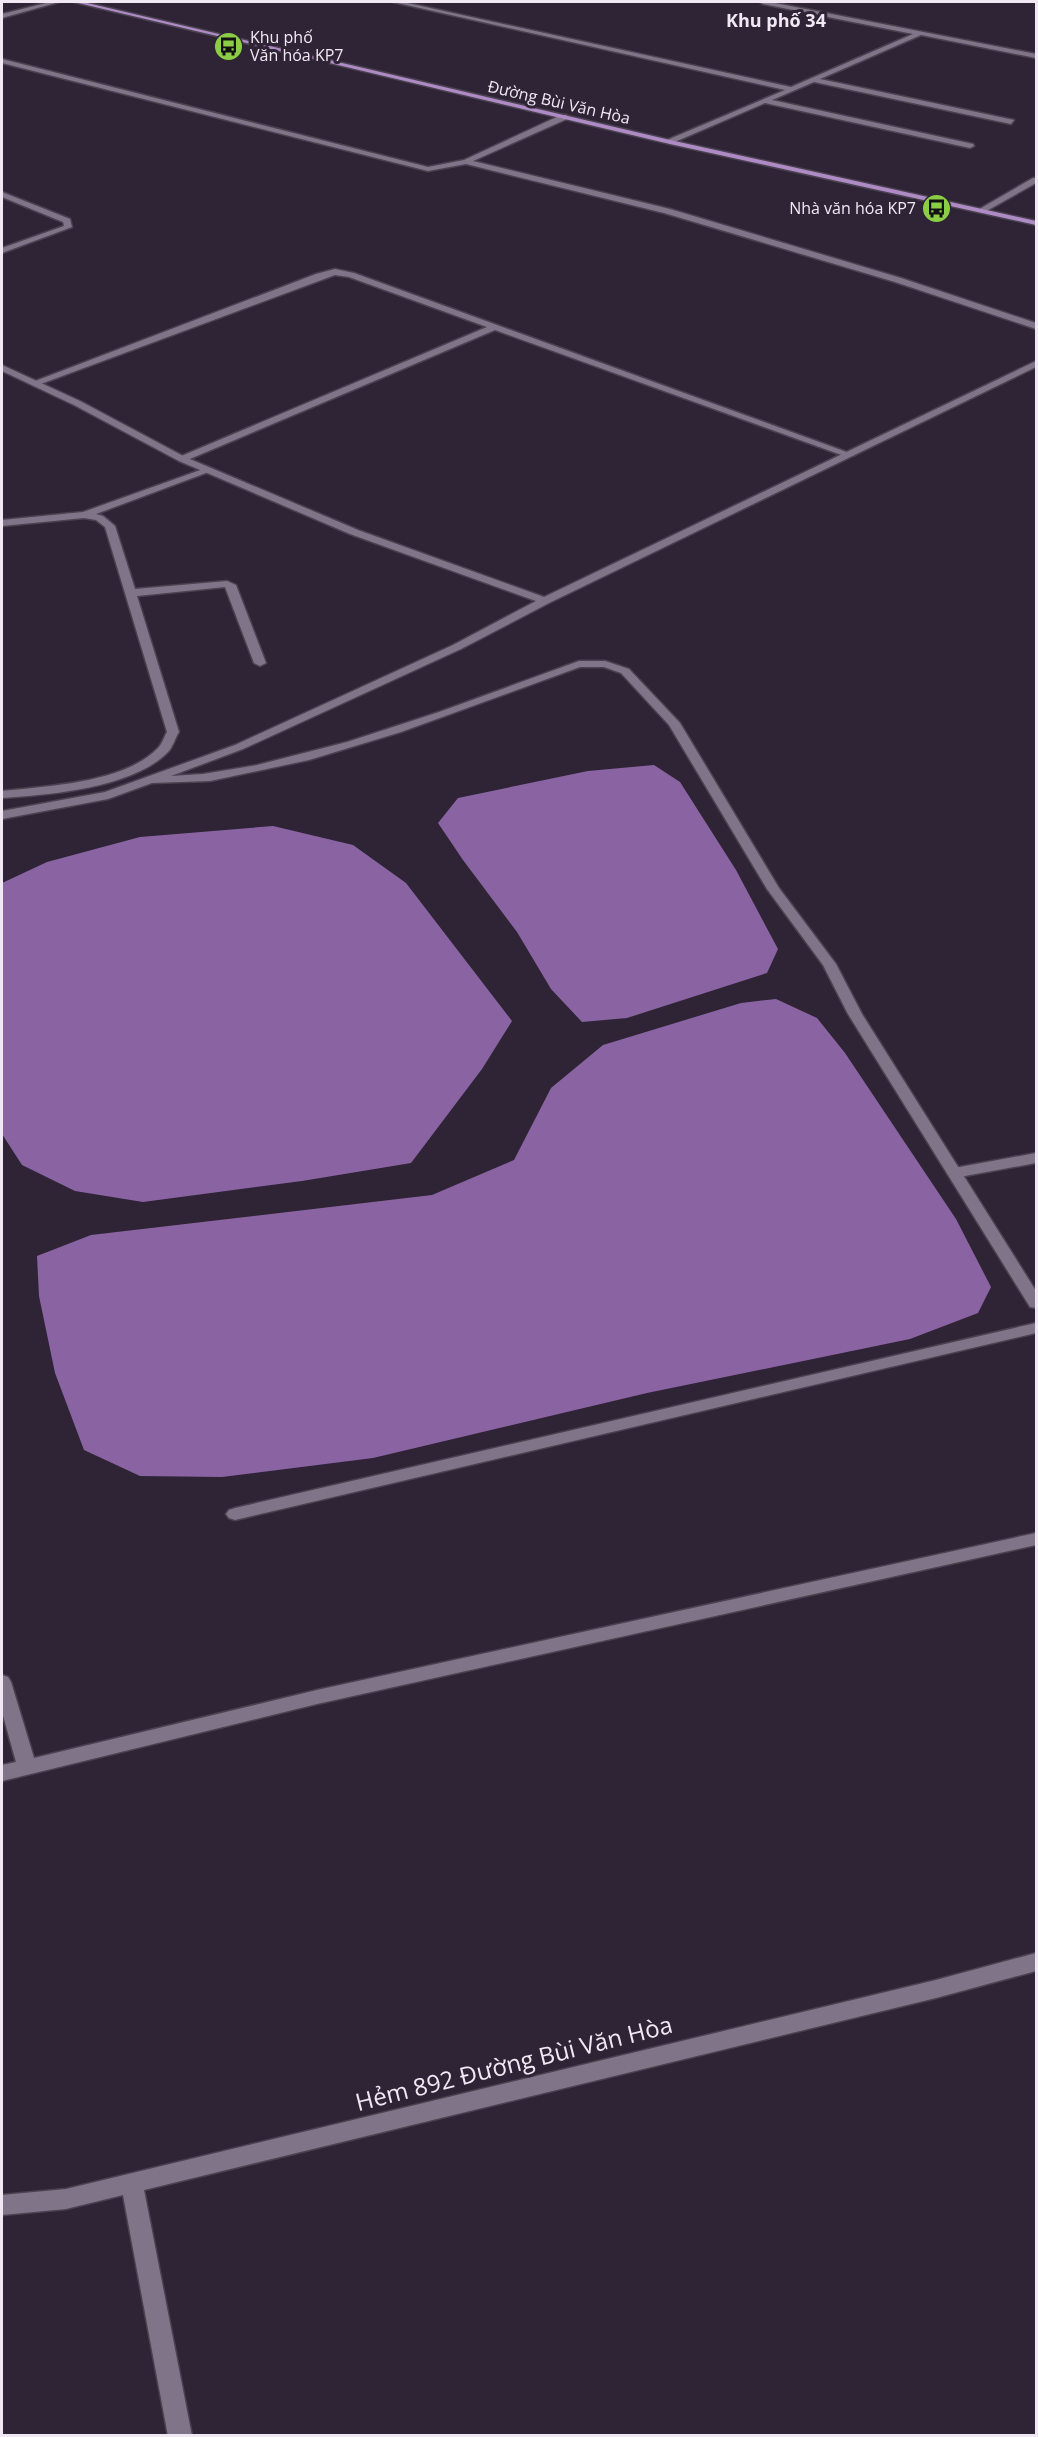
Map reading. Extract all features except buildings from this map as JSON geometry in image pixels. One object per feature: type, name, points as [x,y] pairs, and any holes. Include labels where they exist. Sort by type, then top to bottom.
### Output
[{"type":"main road","name":"Đường Bùi Văn Hòa","points":[[77,2],[670,142],[1036,223]]},
{"type":"street","points":[[2,16],[56,2]]},
{"type":"street","points":[[396,2],[792,89]]},
{"type":"street","points":[[763,2],[1036,56]]},
{"type":"street","points":[[670,142],[921,33]]},
{"type":"street","points":[[2,61],[428,169],[466,162],[564,117]]},
{"type":"street","points":[[813,80],[1011,122]]},
{"type":"street","points":[[765,101],[970,146]]},
{"type":"street","points":[[466,162],[667,211],[888,277],[1036,326]]},
{"type":"street","points":[[980,211],[1036,180]]},
{"type":"street","points":[[2,194],[67,221],[68,224],[68,227],[2,251]]},
{"type":"street","points":[[34,383],[335,272],[850,455]]},
{"type":"street","points":[[182,459],[495,327]]},
{"type":"street","points":[[2,815],[108,795],[155,780],[249,743],[457,647],[545,601],[1036,364]]},
{"type":"street","points":[[2,368],[77,403],[182,459],[354,532],[545,601]]},
{"type":"street","points":[[2,524],[84,515],[209,470]]},
{"type":"street","points":[[2,795],[72,786],[107,778],[147,763],[164,752],[170,744],[173,732],[110,526],[99,518],[84,515]]},
{"type":"street","points":[[130,593],[227,584],[232,587],[260,663]]},
{"type":"street","points":[[155,780],[208,778],[344,747],[579,664],[605,664],[625,671],[674,723],[773,889],[829,964],[855,1014],[1036,1303]]},
{"type":"street","points":[[954,1173],[1036,1158]]},
{"type":"street","points":[[235,1514],[1036,1328]]},
{"type":"street","points":[[2,1773],[316,1698],[1036,1539]]},
{"type":"street","points":[[2,1682],[27,1767]]},
{"type":"street","name":"Hẻm 892 Đường Bùi Văn Hòa","points":[[2,2205],[66,2199],[924,1992],[1036,1962]]},
{"type":"street","points":[[132,2183],[180,2436]]},
{"type":"shaded area","points":[[654,765],[680,782],[736,870],[778,949],[767,973],[627,1018],[582,1022],[551,989],[517,932],[438,823],[458,798],[588,771]]},
{"type":"shaded area","points":[[273,826],[353,845],[406,883],[512,1021],[482,1069],[411,1163],[302,1181],[143,1202],[75,1191],[22,1165],[2,1134],[2,883],[47,862],[140,837]]},
{"type":"shaded area","points":[[776,999],[817,1018],[845,1053],[956,1219],[991,1287],[978,1313],[910,1339],[647,1393],[373,1458],[222,1477],[140,1476],[84,1450],[55,1373],[39,1296],[37,1256],[91,1235],[432,1195],[514,1160],[551,1088],[603,1045],[741,1003]]},
{"type":"place","name":"Khu phố Văn hóa KP7","points":[[229,46]]},
{"type":"place","name":"Nhà văn hóa KP7","points":[[937,208]]},
{"type":"district","name":"Khu phố 34","points":[[776,21]]}]
